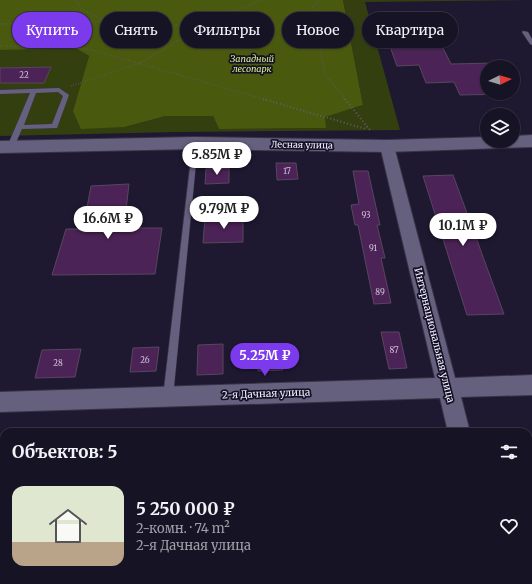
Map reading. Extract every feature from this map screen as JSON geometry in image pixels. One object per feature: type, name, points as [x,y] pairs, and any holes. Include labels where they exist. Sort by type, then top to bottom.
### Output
[{"type":"street","name":"Лесная улица","points":[[6,147],[195,143],[387,146],[532,142]]},
{"type":"street","name":"Интернациональная улица","points":[[387,146],[458,428]]},
{"type":"street","name":"2-я Дачная улица","points":[[0,402],[532,385]]},
{"type":"lane","points":[[524,32],[532,43]]},
{"type":"lane","points":[[0,92],[59,90],[66,96],[55,126],[20,127]]},
{"type":"lane","points":[[6,147],[20,127],[34,91]]},
{"type":"lane","points":[[168,397],[195,143]]},
{"type":"path","points":[[76,0],[81,9],[100,18]]},
{"type":"path","points":[[232,12],[261,0]]},
{"type":"path","points":[[0,46],[63,46],[92,50],[370,130],[326,74],[312,7],[319,0]]},
{"type":"path","points":[[0,24],[100,21]]},
{"type":"path","points":[[59,90],[140,63],[180,39]]},
{"type":"green space","name":"Западный лесопарк","points":[[0,0],[343,0],[345,12],[282,12],[282,48],[352,48],[363,105],[325,117],[326,128],[219,129],[213,116],[166,116],[125,127],[81,129],[73,111],[89,56],[77,49],[0,50]]},
{"type":"green space","points":[[343,0],[532,0],[365,2],[368,12],[362,12],[362,48],[378,48],[400,130],[176,132],[0,136],[0,50],[77,49],[89,56],[73,111],[125,127],[166,116],[213,116],[219,129],[325,128],[324,117],[363,105],[352,48],[354,48],[354,12],[345,12]]},
{"type":"building","points":[[391,48],[443,48],[451,64],[480,63],[480,95],[460,95],[454,82],[426,83],[419,65],[397,66]]},
{"type":"building","points":[[51,67],[44,83],[0,83],[0,68]]},
{"type":"building","points":[[276,163],[296,163],[298,179],[277,180]]},
{"type":"building","points":[[229,168],[229,183],[205,184],[206,169]]},
{"type":"building","points":[[353,171],[368,171],[380,225],[377,225],[385,258],[381,258],[391,303],[374,304],[358,225],[355,225],[351,205],[359,204]]},
{"type":"building","points":[[453,175],[504,314],[467,315],[423,176]]},
{"type":"building","points":[[129,184],[124,228],[162,228],[155,274],[52,275],[66,229],[83,229],[91,186]]},
{"type":"building","points":[[243,217],[243,242],[203,243],[205,218]]},
{"type":"building","points":[[381,332],[399,332],[407,368],[389,369]]},
{"type":"building","points":[[223,344],[223,374],[197,375],[198,345]]},
{"type":"building","points":[[281,346],[283,370],[258,371],[257,347]]},
{"type":"building","points":[[159,347],[156,371],[130,372],[133,348]]},
{"type":"building","points":[[81,349],[75,377],[35,378],[42,350]]}]
